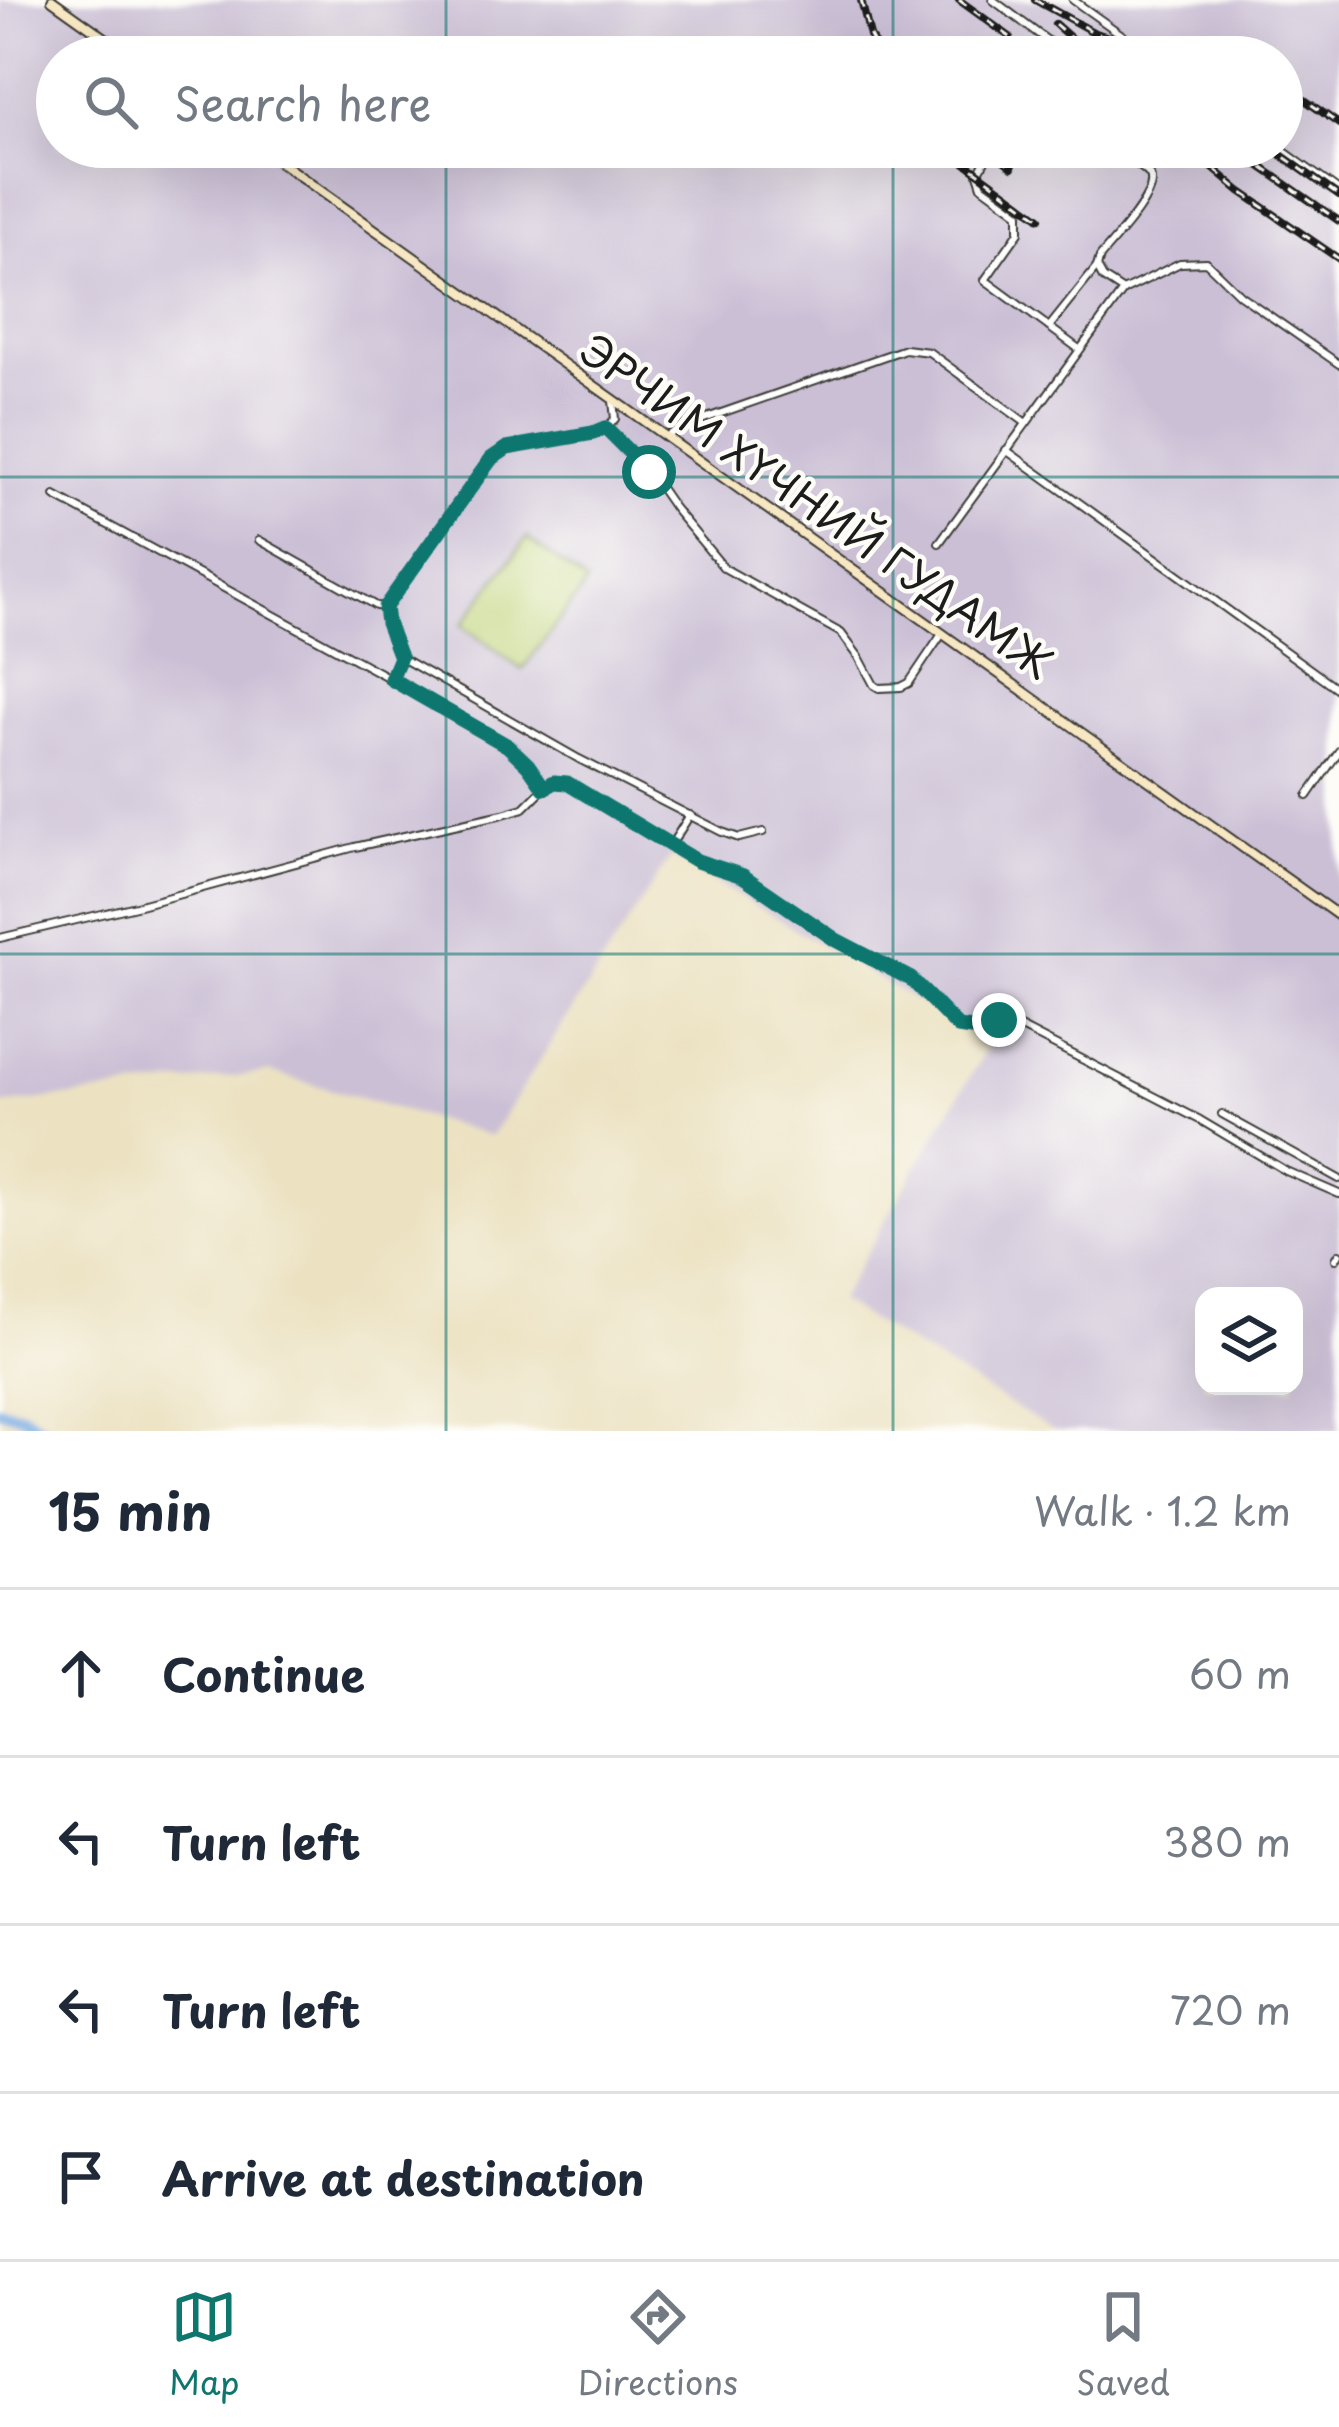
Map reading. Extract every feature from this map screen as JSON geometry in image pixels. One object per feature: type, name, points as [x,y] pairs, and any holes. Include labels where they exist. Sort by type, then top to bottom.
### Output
[{"type":"main road","points":[[52,0],[103,36]]},
{"type":"main road","name":"ЭРЧИМ ХҮЧНИЙ ГУДАМЖ","points":[[288,168],[1339,916]]},
{"type":"street","points":[[993,0],[1041,36]]},
{"type":"street","points":[[1073,0],[1124,36]]},
{"type":"street","points":[[1303,165],[1339,191]]},
{"type":"street","points":[[981,168],[982,186],[1019,213],[1019,232],[985,280],[1079,349]]},
{"type":"street","points":[[1049,327],[1147,199],[1152,182],[1141,168]]},
{"type":"street","points":[[939,543],[1123,291],[1180,263],[1206,262],[1240,295],[1339,364]]},
{"type":"street","points":[[1097,267],[1103,278],[1123,291]]},
{"type":"street","points":[[666,437],[681,427],[905,349],[929,352],[1026,423]]},
{"type":"street","points":[[611,398],[616,415],[605,428],[507,448],[491,459],[385,607],[387,623],[400,657],[579,759],[739,838],[763,832]]},
{"type":"street","points":[[605,428],[649,472],[724,568],[841,633],[874,685],[909,683],[942,634]]},
{"type":"street","points":[[1006,450],[1339,690]]},
{"type":"street","points":[[55,496],[508,746],[544,788]]},
{"type":"street","points":[[259,539],[385,607]]},
{"type":"street","points":[[391,679],[400,657]]},
{"type":"street","points":[[1309,796],[1339,751]]},
{"type":"street","points":[[0,938],[503,814],[524,808],[554,782],[567,783],[704,865],[743,876],[836,940],[911,979],[958,1027],[1010,1022],[1214,1128],[1286,1171],[1339,1194]]},
{"type":"street","points":[[671,845],[690,815]]},
{"type":"street","points":[[1222,1114],[1339,1180]]},
{"type":"street","points":[[1214,1128],[1238,1123]]},
{"type":"street","points":[[1315,1183],[1339,1180]]},
{"type":"shaded area","points":[[0,0],[1339,0],[1339,1431],[1054,1431],[838,1301],[989,1044],[671,856],[491,1136],[270,1072],[0,1105]]},
{"type":"green space","points":[[527,538],[587,583],[522,670],[462,625]]},
{"type":"waterway","points":[[0,1410],[22,1415],[45,1431]]},
{"type":"railway","points":[[861,0],[870,36]]},
{"type":"railway","points":[[959,0],[1009,36]]},
{"type":"railway","points":[[1035,0],[1106,36]]},
{"type":"railway","points":[[1055,24],[1068,36]]},
{"type":"railway","points":[[1303,99],[1339,124]]},
{"type":"railway","points":[[972,168],[1040,218]]},
{"type":"railway","points":[[1213,168],[1339,259]]},
{"type":"railway","points":[[1263,168],[1339,221]]},
{"type":"railway","points":[[1300,168],[1339,196]]},
{"type":"route","points":[[649,472],[605,428],[507,448],[491,459],[385,607],[400,657],[391,679],[508,746],[544,788],[554,782],[567,783],[704,865],[743,876],[836,940],[911,979],[958,1027],[971,1029],[999,1020]]}]
